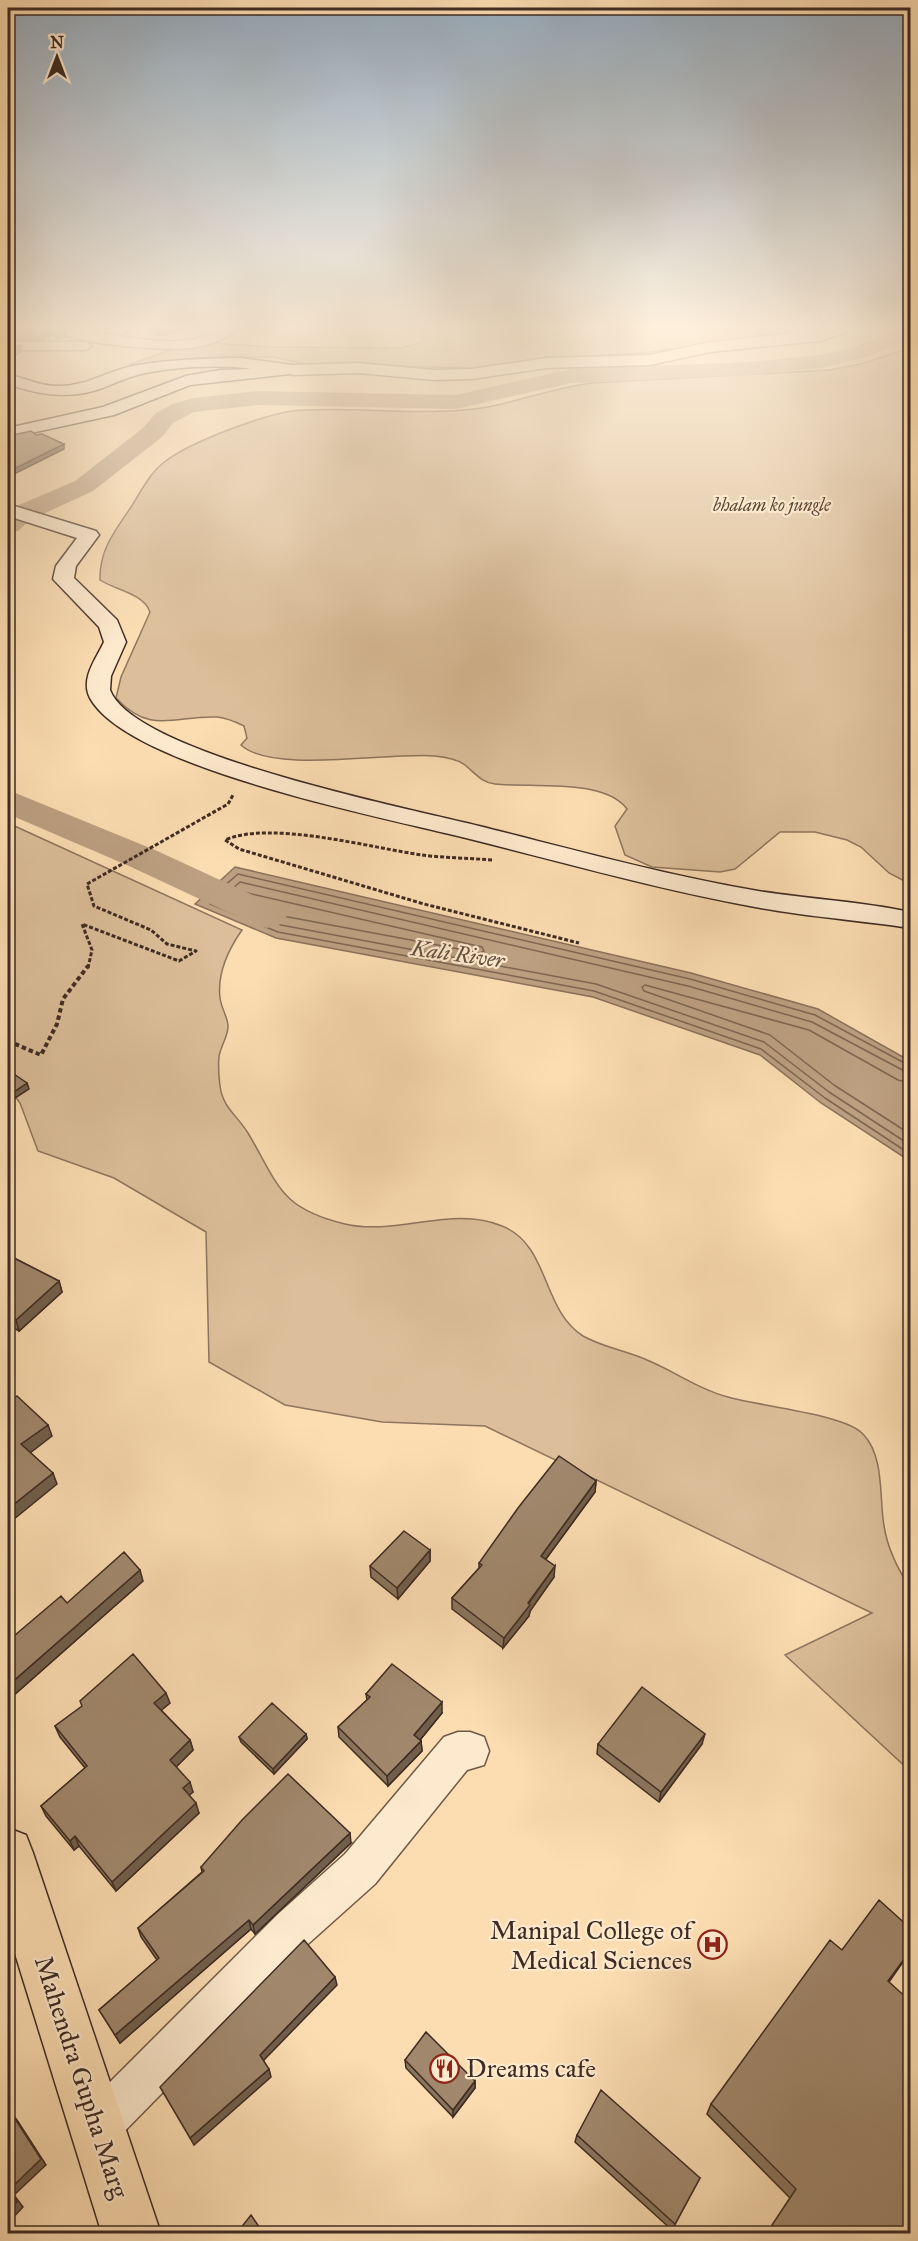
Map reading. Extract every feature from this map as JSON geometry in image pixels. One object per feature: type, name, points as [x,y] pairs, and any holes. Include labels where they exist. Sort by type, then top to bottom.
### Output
[{"type":"main road","points":[[11,511],[87,533],[90,537],[66,566],[63,579],[109,625],[113,633],[115,642],[104,661],[98,682],[101,696],[128,722],[159,741],[266,780],[616,869],[757,899],[910,921]]},
{"type":"main road","name":"Mahendra Gupha Marg","points":[[8,1853],[132,2234]]},
{"type":"street","points":[[98,2126],[293,1929],[360,1869],[458,1751],[470,1751]]},
{"type":"path","points":[[8,1041],[41,1055],[57,1024],[63,999],[88,968],[92,950],[82,924],[179,961],[196,951],[167,944],[151,930],[94,906],[87,884],[228,804],[233,795]]},
{"type":"path","points":[[496,860],[426,855],[324,838],[247,834],[233,835],[225,840],[238,849],[424,904],[579,943]]},
{"type":"green space","name":"bhalam ko jungle","points":[[219,434],[910,434],[910,884],[889,873],[861,847],[847,840],[815,832],[780,832],[735,869],[720,872],[652,867],[625,855],[615,826],[627,809],[616,799],[602,793],[566,786],[490,783],[482,780],[458,761],[435,756],[333,760],[278,758],[256,754],[241,745],[247,738],[244,726],[231,720],[202,717],[153,720],[141,717],[129,710],[116,698],[121,677],[150,612],[135,596],[100,580],[102,559],[119,524],[158,467],[175,455]]},
{"type":"green space","points":[[8,823],[242,930],[228,954],[220,980],[220,998],[228,1025],[219,1057],[220,1086],[227,1106],[248,1133],[283,1192],[293,1202],[323,1218],[364,1227],[444,1219],[483,1220],[502,1226],[518,1235],[529,1247],[559,1310],[569,1324],[583,1336],[647,1360],[718,1394],[839,1421],[863,1434],[870,1443],[878,1466],[888,1543],[910,1588],[910,1771],[785,1655],[872,1613],[485,1426],[382,1422],[285,1405],[209,1362],[206,1232],[114,1178],[38,1151],[20,1103],[8,1087]]},
{"type":"water","points":[[235,867],[691,973],[818,1009],[910,1061],[910,1161],[821,1103],[760,1055],[593,997],[276,938],[195,904]]},
{"type":"building","points":[[42,434],[64,444],[8,472],[8,436]]},
{"type":"building","points":[[8,1070],[27,1083],[8,1096]]},
{"type":"building","points":[[8,1255],[59,1281],[16,1320],[8,1315]]},
{"type":"building","points":[[17,1396],[48,1425],[21,1444],[53,1473],[8,1509],[8,1403]]},
{"type":"building","points":[[559,1456],[596,1481],[541,1556],[555,1566],[528,1603],[530,1605],[504,1638],[452,1598],[482,1565],[479,1563]]},
{"type":"building","points":[[404,1531],[430,1550],[397,1588],[370,1566]]},
{"type":"building","points":[[124,1552],[140,1570],[10,1684],[8,1681],[8,1641],[61,1596],[67,1603]]},
{"type":"building","points":[[133,1654],[166,1693],[154,1703],[190,1740],[170,1760],[190,1782],[183,1788],[196,1803],[112,1882],[75,1836],[70,1841],[41,1806],[87,1766],[55,1726],[82,1706],[80,1701]]},
{"type":"building","points":[[392,1664],[442,1702],[414,1735],[421,1741],[387,1776],[338,1727],[370,1697],[366,1694]]},
{"type":"building","points":[[642,1687],[705,1734],[661,1792],[598,1744]]},
{"type":"building","points":[[272,1703],[306,1734],[273,1769],[239,1737]]},
{"type":"building","points":[[288,1774],[350,1833],[253,1925],[249,1920],[115,2035],[99,2010],[159,1958],[138,1928],[204,1871],[201,1867],[242,1820]]},
{"type":"building","points":[[879,1900],[910,1928],[910,1951],[888,1981],[910,2001],[910,2234],[780,2234],[772,2225],[796,2189],[711,2104],[830,1940],[842,1950]]},
{"type":"building","points":[[304,1940],[335,1977],[260,2055],[269,2069],[190,2138],[160,2087]]},
{"type":"building","points":[[426,2032],[475,2081],[453,2110],[405,2060]]},
{"type":"building","points":[[601,2090],[700,2178],[675,2224],[577,2135]]},
{"type":"building","points":[[8,2114],[9,2117],[12,2114],[41,2159],[9,2190],[17,2202],[8,2212]]},
{"type":"building","points":[[251,2215],[264,2234],[236,2234]]},
{"type":"waterway","name":"Kali River","points":[[8,525],[21,514],[84,486],[151,434]]},
{"type":"waterway","name":"Kali River","points":[[8,801],[142,858],[267,916]]},
{"type":"place","name":"Manipal College of Medical Sciences","points":[[713,1945]]},
{"type":"place","name":"Dreams cafe","points":[[445,2068]]}]
